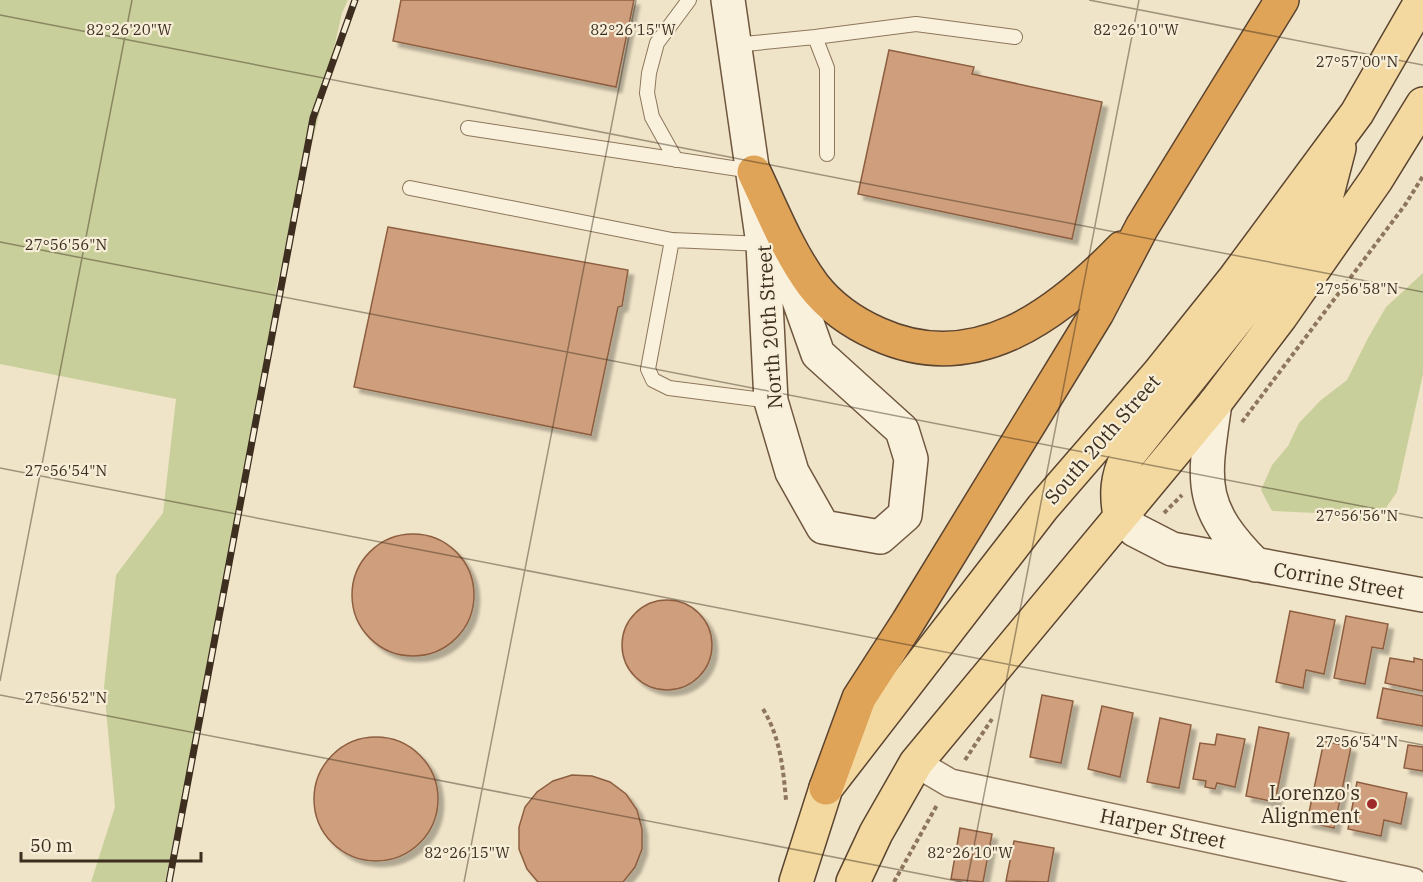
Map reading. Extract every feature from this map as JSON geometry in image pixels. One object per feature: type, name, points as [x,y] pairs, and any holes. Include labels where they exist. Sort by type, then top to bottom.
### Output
[{"type":"highway","points":[[826,788],[859,698],[920,603],[1097,313],[1142,227],[1282,0]]},
{"type":"highway","points":[[754,171],[799,263],[813,285],[828,302],[847,318],[866,329],[912,346],[937,349],[963,347],[988,343],[1013,334],[1049,313],[1075,292],[1142,227]]},
{"type":"main road","name":"South 20th Street","points":[[796,882],[826,788],[1043,507],[1159,373],[1235,278],[1357,113],[1422,0]]},
{"type":"main road","points":[[853,882],[876,833],[916,763],[1215,403],[1281,316],[1376,180],[1423,104]]},
{"type":"main road","points":[[1120,516],[1117,483],[1127,457],[1257,294],[1325,202],[1343,131]]},
{"type":"street","name":"North 20th Street","points":[[728,0],[763,244],[771,401],[792,472],[823,527],[880,537],[905,515],[912,459],[902,429],[818,354],[754,171]]},
{"type":"street","name":"Corrine Street","points":[[1215,403],[1206,469],[1212,504],[1230,538],[1256,565]]},
{"type":"street","name":"Corrine Street","points":[[1120,516],[1135,530],[1172,549],[1423,595]]},
{"type":"street","name":"Harper Street","points":[[916,763],[950,783],[1413,882]]},
{"type":"lane","points":[[676,160],[652,117],[647,93],[649,73],[657,43],[689,0]]},
{"type":"lane","points":[[735,45],[916,24],[1015,37]]},
{"type":"lane","points":[[814,37],[827,68],[827,154]]},
{"type":"lane","points":[[468,128],[754,171]]},
{"type":"lane","points":[[410,188],[672,240],[763,244]]},
{"type":"lane","points":[[672,240],[648,369],[653,380],[669,388],[771,401]]},
{"type":"path","points":[[762,709],[772,725],[779,746],[786,800]]},
{"type":"green space","points":[[0,0],[348,0],[342,13],[277,285],[260,404],[165,882],[91,882],[115,807],[104,687],[116,575],[163,513],[176,399],[0,364]]},
{"type":"green space","points":[[1423,273],[1423,374],[1397,492],[1376,522],[1315,513],[1272,511],[1261,490],[1272,465],[1288,446],[1299,423],[1321,400],[1347,380],[1386,307]]},
{"type":"building","points":[[401,0],[634,0],[616,87],[393,41]]},
{"type":"building","points":[[889,50],[974,67],[972,74],[1102,102],[1072,239],[858,194]]},
{"type":"building","points":[[388,227],[628,270],[622,306],[618,307],[591,435],[354,387]]},
{"type":"building","points":[[413,534],[436,539],[456,552],[469,572],[474,595],[469,618],[456,638],[436,651],[413,656],[390,651],[370,638],[357,618],[352,595],[357,572],[370,552],[390,539]]},
{"type":"building","points":[[667,600],[684,603],[699,613],[709,628],[712,645],[709,662],[699,677],[684,687],[667,690],[650,687],[635,677],[625,662],[622,645],[625,628],[635,613],[650,603]]},
{"type":"building","points":[[1290,611],[1335,620],[1324,674],[1306,670],[1303,688],[1276,682]]},
{"type":"building","points":[[1346,616],[1388,624],[1383,649],[1372,647],[1365,684],[1334,678]]},
{"type":"building","points":[[1390,658],[1414,662],[1414,658],[1423,660],[1423,691],[1385,683]]},
{"type":"building","points":[[1383,688],[1423,696],[1423,726],[1377,718]]},
{"type":"building","points":[[1042,695],[1073,701],[1061,763],[1030,757]]},
{"type":"building","points":[[1102,706],[1133,713],[1120,777],[1088,769]]},
{"type":"building","points":[[1160,718],[1191,725],[1179,788],[1147,782]]},
{"type":"building","points":[[1259,727],[1289,733],[1275,802],[1246,796]]},
{"type":"building","points":[[1217,734],[1245,739],[1235,787],[1217,783],[1215,789],[1205,787],[1206,781],[1193,779],[1200,743],[1215,745]]},
{"type":"building","points":[[376,737],[400,742],[420,755],[433,775],[438,799],[433,823],[420,843],[400,856],[376,861],[352,856],[332,843],[319,823],[314,799],[319,775],[332,755],[352,742]]},
{"type":"building","points":[[1324,741],[1351,747],[1334,828],[1307,822]]},
{"type":"building","points":[[1408,745],[1423,747],[1423,771],[1404,768]]},
{"type":"building","points":[[572,775],[592,776],[610,782],[626,794],[637,810],[642,829],[642,849],[635,867],[623,882],[538,882],[527,869],[519,849],[519,827],[525,807],[537,792],[553,781]]},
{"type":"building","points":[[1357,782],[1407,793],[1401,824],[1384,820],[1381,836],[1348,829]]},
{"type":"building","points":[[960,828],[992,834],[983,882],[951,879]]},
{"type":"building","points":[[1014,841],[1054,848],[1048,882],[1006,881]]},
{"type":"railway","points":[[169,882],[313,118],[355,0]]},
{"type":"place","name":"Lorenzo's Alignment","points":[[1372,804]]}]
